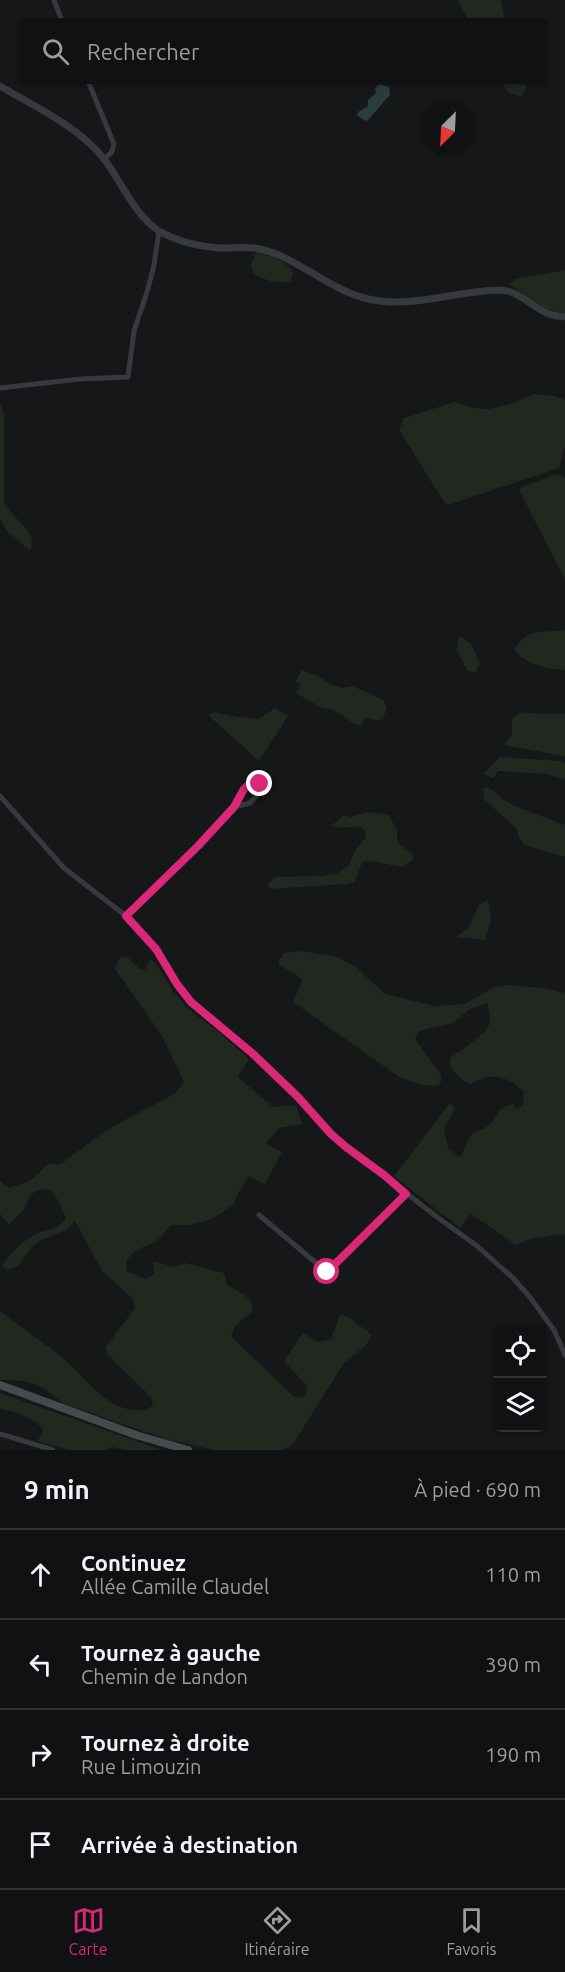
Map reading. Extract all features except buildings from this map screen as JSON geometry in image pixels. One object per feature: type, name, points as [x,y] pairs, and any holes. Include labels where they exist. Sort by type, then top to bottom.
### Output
[{"type":"main road","points":[[0,1384],[136,1435],[188,1450]]},
{"type":"street","points":[[54,0],[61,18]]},
{"type":"street","points":[[89,84],[114,144],[112,152],[104,159]]},
{"type":"street","points":[[0,86],[78,135],[104,159],[146,221],[159,231],[207,247],[261,249],[365,299],[402,302],[500,290],[519,295],[545,312],[565,317]]},
{"type":"street","points":[[0,388],[81,379],[128,377],[134,331],[154,266],[159,231]]},
{"type":"street","points":[[126,916],[198,846],[234,807],[250,783],[260,784],[261,791],[250,803],[234,807]]},
{"type":"street","points":[[0,796],[64,868],[126,916],[156,949],[191,1002],[252,1053],[304,1103],[331,1134],[406,1194],[477,1246],[512,1277],[554,1330],[565,1354]]},
{"type":"street","points":[[259,1215],[327,1272],[406,1194]]},
{"type":"street","points":[[0,1434],[53,1450]]},
{"type":"shaded area","points":[[458,0],[501,0],[504,18],[467,18]]},
{"type":"shaded area","points":[[379,84],[389,87],[390,95],[367,121],[362,119],[357,115],[358,112],[368,106],[368,100],[376,93],[375,88]]},
{"type":"shaded area","points":[[502,84],[524,84],[526,87],[522,97],[508,92]]},
{"type":"shaded area","points":[[256,252],[271,256],[286,264],[293,272],[291,281],[272,282],[253,273],[251,265]]},
{"type":"shaded area","points":[[565,270],[565,314],[544,308],[509,284],[516,279]]},
{"type":"shaded area","points":[[534,394],[555,396],[565,400],[565,446],[559,468],[448,505],[444,502],[399,430],[404,418],[455,402],[475,408],[489,409],[510,404]]},
{"type":"shaded area","points":[[0,401],[4,415],[4,504],[32,538],[29,550],[6,530],[0,519]]},
{"type":"shaded area","points":[[557,474],[565,478],[565,579],[519,490]]},
{"type":"shaded area","points":[[565,630],[565,670],[537,665],[524,659],[514,650],[519,642],[530,634]]},
{"type":"shaded area","points":[[462,637],[471,644],[480,663],[476,672],[468,671],[457,651],[458,638]]},
{"type":"shaded area","points":[[302,670],[330,684],[342,688],[353,686],[383,700],[387,708],[383,719],[378,721],[365,718],[361,725],[355,724],[334,710],[320,707],[296,693],[301,684],[295,682]]},
{"type":"shaded area","points":[[275,708],[288,716],[259,761],[208,715],[213,712],[259,719]]},
{"type":"shaded area","points":[[520,713],[565,714],[565,756],[503,745],[512,735],[512,719]]},
{"type":"shaded area","points":[[499,757],[560,761],[565,763],[565,779],[547,774],[498,771],[494,778],[484,774]]},
{"type":"shaded area","points":[[486,787],[512,805],[565,825],[565,857],[524,845],[518,836],[518,830],[484,799],[483,789]]},
{"type":"shaded area","points":[[369,812],[389,815],[397,831],[397,842],[411,853],[414,859],[402,867],[365,860],[355,882],[347,884],[270,889],[268,884],[275,877],[322,876],[338,873],[349,865],[354,852],[366,837],[365,831],[359,826],[342,828],[331,826],[344,815],[350,817]]},
{"type":"shaded area","points":[[488,899],[491,920],[485,940],[456,937],[469,927],[479,905]]},
{"type":"shaded area","points":[[303,951],[337,957],[356,967],[385,994],[435,1006],[465,1004],[494,987],[509,985],[543,988],[565,993],[565,1235],[530,1239],[516,1245],[471,1214],[460,1228],[394,1176],[450,1103],[455,1108],[444,1129],[448,1148],[460,1157],[471,1135],[488,1126],[500,1110],[513,1104],[517,1109],[523,1105],[524,1092],[511,1082],[491,1077],[470,1085],[451,1067],[450,1058],[476,1040],[488,1027],[490,1018],[487,1003],[469,1010],[453,1023],[419,1031],[415,1039],[441,1075],[441,1082],[437,1086],[422,1085],[399,1077],[293,1002],[302,981],[297,975],[279,965],[279,961],[284,953]]},
{"type":"shaded area","points":[[122,957],[129,958],[140,969],[145,970],[150,959],[156,963],[173,991],[188,1009],[219,1032],[249,1059],[238,1077],[273,1107],[296,1105],[302,1124],[279,1128],[266,1144],[282,1152],[265,1184],[249,1176],[234,1204],[212,1219],[191,1225],[171,1225],[156,1241],[130,1256],[126,1265],[127,1271],[146,1279],[154,1274],[153,1261],[174,1267],[185,1263],[224,1273],[227,1285],[249,1299],[252,1307],[252,1312],[236,1325],[231,1336],[293,1396],[302,1398],[307,1393],[307,1386],[284,1361],[303,1333],[317,1342],[331,1339],[340,1315],[347,1316],[372,1335],[366,1345],[344,1363],[293,1444],[283,1450],[214,1450],[166,1439],[62,1403],[35,1384],[0,1380],[0,1311],[64,1359],[110,1402],[133,1410],[147,1410],[153,1405],[151,1397],[109,1356],[105,1348],[135,1308],[132,1298],[102,1271],[75,1221],[66,1230],[41,1240],[33,1246],[18,1266],[7,1270],[2,1266],[24,1242],[55,1228],[66,1218],[50,1189],[43,1189],[32,1193],[23,1211],[9,1224],[0,1214],[0,1181],[9,1188],[30,1181],[48,1164],[61,1164],[108,1129],[174,1094],[184,1082],[162,1036],[115,969],[118,960]]},
{"type":"shaded area","points":[[0,1393],[162,1450],[125,1450],[112,1447],[107,1450],[68,1450],[38,1441],[43,1429],[23,1415],[0,1409]]},
{"type":"route","points":[[260,784],[253,781],[250,783],[234,807],[198,846],[126,916],[156,949],[191,1002],[252,1053],[298,1097],[331,1134],[406,1194],[327,1272]]}]
